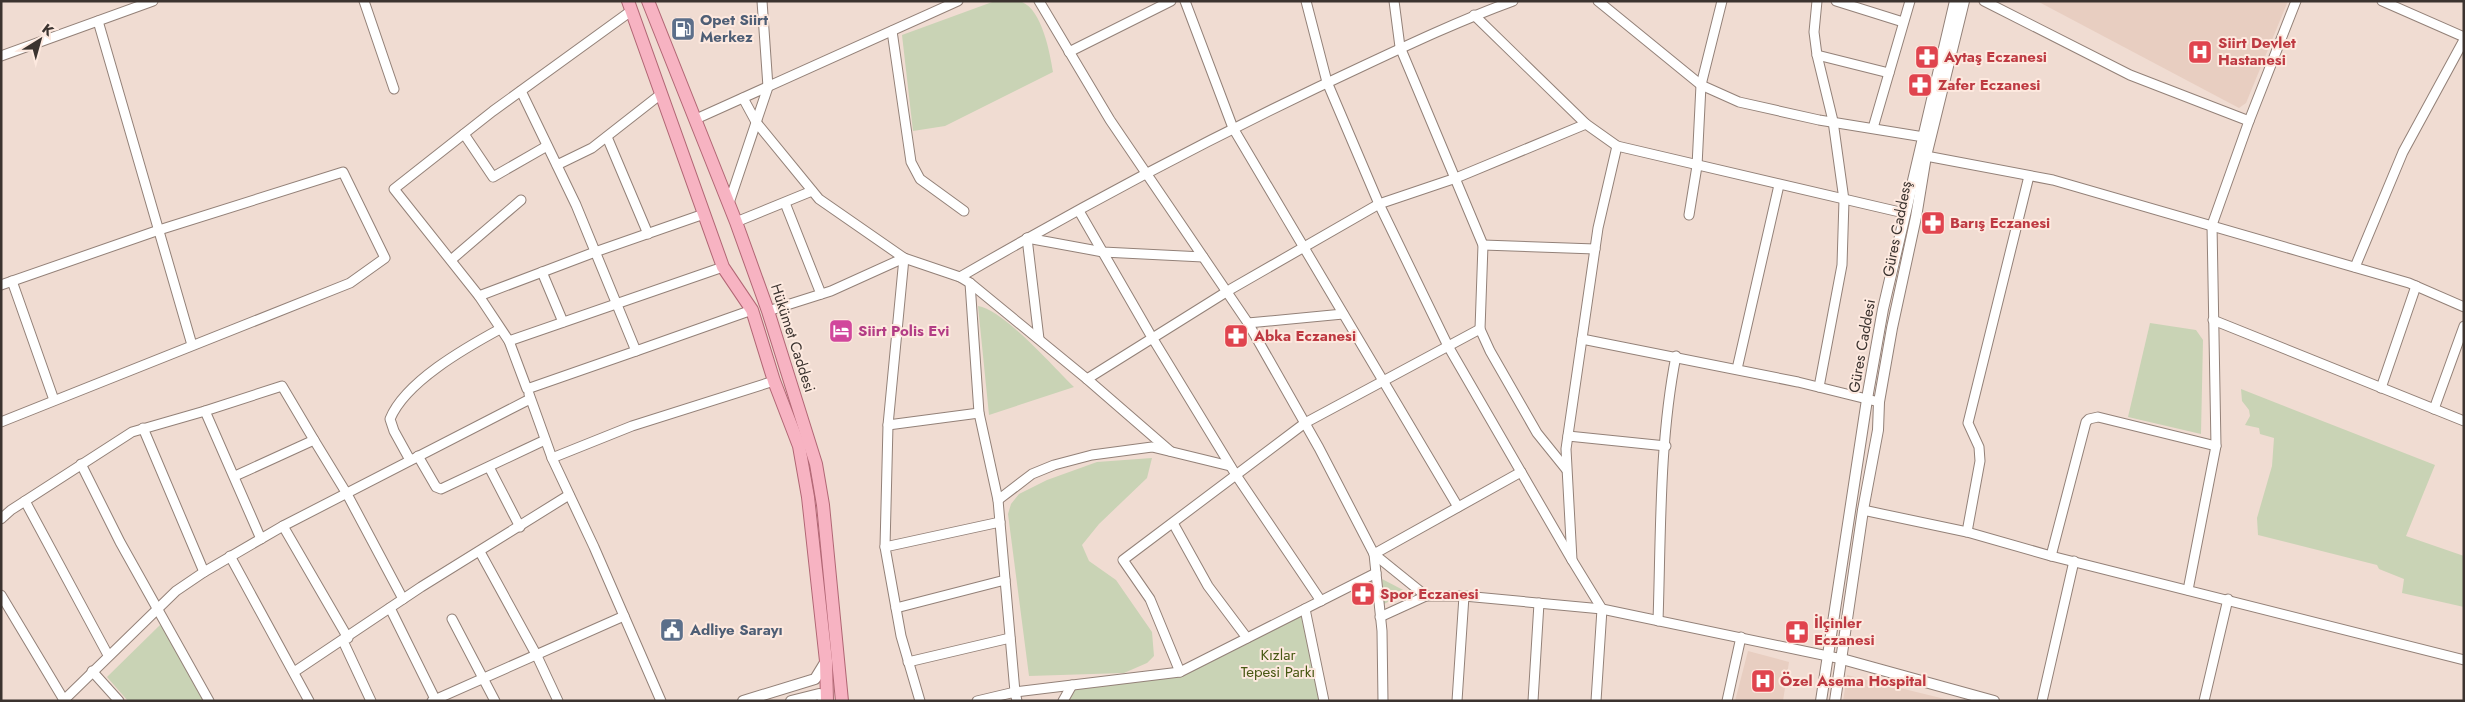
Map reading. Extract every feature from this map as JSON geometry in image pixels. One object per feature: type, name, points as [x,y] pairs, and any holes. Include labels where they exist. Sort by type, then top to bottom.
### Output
[{"type":"main road","name":"Hükümet Caddesi","points":[[648,1],[729,202],[768,311],[816,464],[823,505],[842,701]]},
{"type":"main road","points":[[629,6],[723,267],[752,310],[774,382],[799,446],[808,497],[826,661],[827,701]]},
{"type":"street","points":[[1,56],[98,21],[130,5],[153,1]]},
{"type":"street","points":[[364,1],[394,89]]},
{"type":"street","points":[[729,202],[768,87],[762,1]]},
{"type":"street","points":[[696,119],[958,1]]},
{"type":"street","points":[[1039,1],[1110,120],[1248,323],[1305,423],[1374,554],[1380,617],[1383,701]]},
{"type":"street","points":[[1070,52],[1171,1]]},
{"type":"street","points":[[1185,1],[1233,128],[1382,382],[1458,507]]},
{"type":"street","points":[[1306,1],[1327,82],[1379,204],[1448,346],[1602,609],[1596,701]]},
{"type":"street","points":[[1394,1],[1400,48],[1484,244],[1480,329],[1490,351],[1537,434],[1566,469]]},
{"type":"street","points":[[960,277],[1146,173],[1233,128],[1400,48],[1474,15],[1513,1]]},
{"type":"street","points":[[1598,1],[1701,85],[1739,102],[1927,137]]},
{"type":"street","points":[[1689,215],[1697,166],[1701,85],[1722,1]]},
{"type":"street","points":[[1817,1],[1814,32],[1817,55],[1833,121],[1844,200],[1842,264],[1819,387]]},
{"type":"street","points":[[1836,1],[1904,22]]},
{"type":"street","points":[[1873,128],[1910,1]]},
{"type":"street","name":"Güres Caddesi","points":[[1821,701],[1883,309],[1904,213],[1927,137],[1955,1]]},
{"type":"street","name":"Güres Caddesş","points":[[1835,701],[1863,510],[1878,430],[1879,402],[1916,217],[1926,156],[1927,137],[1964,1]]},
{"type":"street","points":[[1984,1],[2130,75],[2248,121]]},
{"type":"street","points":[[2188,590],[2213,473],[2216,446],[2212,225],[2248,121],[2296,1]]},
{"type":"street","points":[[2355,267],[2403,152],[2464,39],[2382,1]]},
{"type":"street","points":[[629,6],[394,189],[479,296],[509,341],[552,458],[661,701]]},
{"type":"street","points":[[1474,15],[1586,124],[1617,146],[1904,213]]},
{"type":"street","points":[[98,21],[192,345]]},
{"type":"street","points":[[892,31],[911,162],[920,180],[964,211]]},
{"type":"street","points":[[1817,55],[1889,73]]},
{"type":"street","points":[[521,91],[557,165],[636,351]]},
{"type":"street","points":[[557,165],[592,148],[661,94]]},
{"type":"street","points":[[742,98],[756,122],[819,199],[904,258],[960,277],[970,283],[1087,379],[1170,452]]},
{"type":"street","points":[[1087,379],[1227,292],[1379,204],[1456,178],[1586,124]]},
{"type":"street","points":[[464,134],[493,177],[548,146]]},
{"type":"street","points":[[607,137],[648,234]]},
{"type":"street","points":[[1572,560],[1566,469],[1568,436],[1595,249],[1617,146]]},
{"type":"street","points":[[1926,156],[2053,180],[2355,267],[2416,286],[2464,307]]},
{"type":"street","points":[[1,285],[159,230],[343,172],[385,258],[350,283],[1,422]]},
{"type":"street","points":[[1967,532],[1980,461],[1979,447],[1968,423],[2029,176]]},
{"type":"street","points":[[1737,369],[1779,185]]},
{"type":"street","points":[[736,222],[812,191]]},
{"type":"street","points":[[451,260],[521,200]]},
{"type":"street","points":[[784,203],[821,294]]},
{"type":"street","points":[[1079,211],[1152,338],[1230,466],[1321,601]]},
{"type":"street","points":[[479,296],[595,252],[704,214]]},
{"type":"street","points":[[1027,238],[1103,252],[1203,256]]},
{"type":"street","points":[[1027,238],[1039,339]]},
{"type":"street","points":[[1484,244],[1595,249]]},
{"type":"street","points":[[768,311],[821,294],[904,258]]},
{"type":"street","points":[[904,258],[888,426],[885,546],[908,662],[920,701]]},
{"type":"street","points":[[509,341],[723,267]]},
{"type":"street","points":[[542,272],[563,322]]},
{"type":"street","points":[[12,281],[54,400]]},
{"type":"street","points":[[970,283],[979,413],[998,500],[1016,696]]},
{"type":"street","points":[[2381,388],[2416,286]]},
{"type":"street","points":[[527,389],[752,310]]},
{"type":"street","points":[[1248,323],[1342,314]]},
{"type":"street","points":[[2213,320],[2464,421]]},
{"type":"street","points":[[2434,409],[2464,326]]},
{"type":"street","points":[[500,329],[467,347],[407,391],[390,419],[394,431],[440,490],[545,440]]},
{"type":"street","points":[[1180,672],[1150,599],[1123,560],[1305,423],[1480,329]]},
{"type":"street","points":[[1582,338],[1737,369],[1879,402]]},
{"type":"street","points":[[1658,621],[1666,446],[1670,391],[1676,356]]},
{"type":"street","points":[[552,458],[632,426],[774,382]]},
{"type":"street","points":[[1,518],[132,432],[282,386],[347,494],[403,599]]},
{"type":"street","points":[[1,595],[63,700],[176,591],[204,572],[283,526],[530,399]]},
{"type":"street","points":[[205,411],[235,476],[260,539]]},
{"type":"street","points":[[888,426],[979,413]]},
{"type":"street","points":[[2051,556],[2074,463],[2086,422],[2089,419],[2098,417],[2216,446]]},
{"type":"street","points":[[143,428],[204,572]]},
{"type":"street","points":[[1568,436],[1666,446]]},
{"type":"street","points":[[235,476],[314,440]]},
{"type":"street","points":[[998,500],[1032,474],[1054,465],[1092,455],[1152,448],[1230,466]]},
{"type":"street","points":[[82,464],[120,542],[208,701]]},
{"type":"street","points":[[489,467],[520,527]]},
{"type":"street","points":[[1374,554],[1521,472]]},
{"type":"street","points":[[294,672],[403,599],[569,495]]},
{"type":"street","points":[[25,501],[108,655]]},
{"type":"street","points":[[1863,510],[1967,532],[2051,556],[2228,599],[2464,660]]},
{"type":"street","points":[[885,546],[1000,522]]},
{"type":"street","points":[[1172,523],[1208,586],[1247,638]]},
{"type":"street","points":[[283,526],[345,639],[371,701]]},
{"type":"street","points":[[480,552],[537,656],[558,701]]},
{"type":"street","points":[[1374,554],[1426,596]]},
{"type":"street","points":[[230,556],[309,701]]},
{"type":"street","points":[[2042,701],[2074,561]]},
{"type":"street","points":[[977,701],[1016,696],[1072,685],[1180,672],[1376,573]]},
{"type":"street","points":[[896,608],[1005,580]]},
{"type":"street","points":[[1380,617],[1426,596],[1464,596],[1602,609],[1842,659],[1994,701]]},
{"type":"street","points":[[1458,701],[1464,596]]},
{"type":"street","points":[[2204,701],[2228,599]]},
{"type":"street","points":[[1533,701],[1539,603]]},
{"type":"street","points":[[390,608],[434,700],[624,616]]},
{"type":"street","points":[[1305,609],[1324,701]]},
{"type":"street","points":[[452,619],[495,701]]},
{"type":"street","points":[[908,662],[1010,638]]},
{"type":"street","points":[[1727,701],[1741,638]]},
{"type":"street","points":[[743,701],[815,679],[826,661]]},
{"type":"street","points":[[92,671],[119,701]]},
{"type":"street","points":[[1063,701],[1072,685]]},
{"type":"street","points":[[791,701],[819,694],[827,701]]},
{"type":"shaded area","name":"Siirt Devlet Hastanesi","points":[[2037,1],[2288,1],[2246,103],[2239,108]]},
{"type":"shaded area","name":"Özel Asema Hospital","points":[[1748,651],[1789,662],[1783,701],[1735,701]]},
{"type":"shaded area","points":[[1847,675],[1953,701],[1843,701]]},
{"type":"green space","points":[[995,1],[1022,2],[1035,14],[1044,33],[1053,72],[945,126],[913,131],[902,35]]},
{"type":"green space","points":[[978,306],[989,310],[1014,328],[1074,387],[989,415]]},
{"type":"green space","points":[[2150,323],[2196,330],[2203,340],[2201,434],[2128,417]]},
{"type":"green space","points":[[2241,389],[2435,465],[2406,536],[2464,556],[2464,607],[2402,593],[2404,579],[2379,569],[2377,565],[2258,535],[2257,518],[2272,466],[2274,438],[2260,434],[2259,428],[2245,425],[2250,416],[2249,410],[2242,401]]},
{"type":"green space","points":[[1152,458],[1147,478],[1099,524],[1082,545],[1089,561],[1116,580],[1152,632],[1154,656],[1147,663],[1124,673],[1029,676],[1008,514],[1011,504],[1019,494],[1047,480],[1097,462]]},
{"type":"green space","points":[[1382,579],[1407,592],[1384,604]]},
{"type":"green space","name":"Kızlar Tepesi Parkı","points":[[1305,609],[1324,701],[1063,701],[1072,685],[1180,672]]},
{"type":"green space","points":[[160,625],[164,627],[203,701],[128,701],[107,677]]},
{"type":"place","name":"Opet Siirt Merkez","points":[[683,29]]},
{"type":"place","name":"Siirt Devlet Hastanesi","points":[[2200,52]]},
{"type":"place","name":"Aytaş Eczanesi","points":[[1927,57]]},
{"type":"place","name":"Zafer Eczanesi","points":[[1920,85]]},
{"type":"place","name":"Barış Eczanesi","points":[[1933,223]]},
{"type":"place","name":"Siirt Polis Evi","points":[[841,331]]},
{"type":"place","name":"Abka Eczanesi","points":[[1236,336]]},
{"type":"place","name":"Spor Eczanesi","points":[[1363,594]]},
{"type":"place","name":"Adliye Sarayı","points":[[672,630]]},
{"type":"place","name":"İlçinler Eczanesi","points":[[1797,632]]},
{"type":"place","name":"Özel Asema Hospital","points":[[1763,681]]}]
